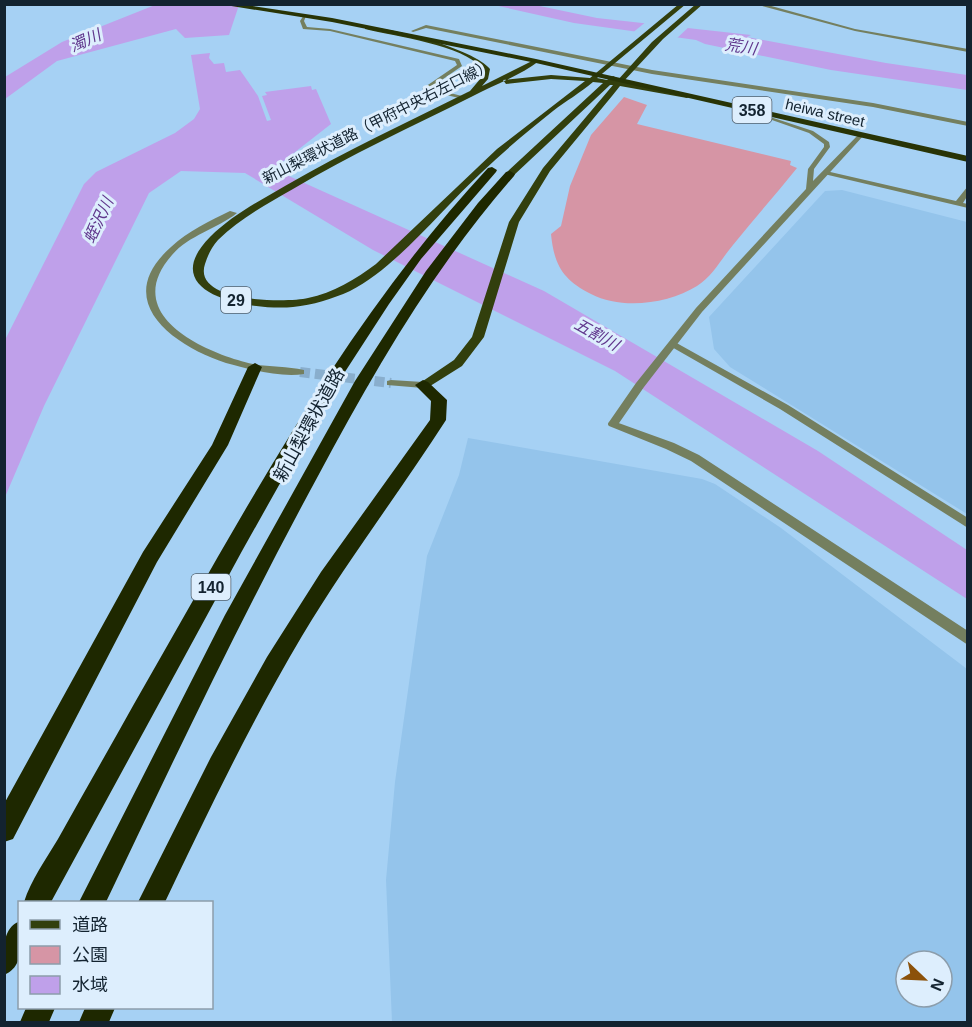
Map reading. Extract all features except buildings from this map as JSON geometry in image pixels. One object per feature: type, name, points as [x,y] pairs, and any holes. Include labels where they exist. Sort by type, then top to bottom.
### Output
[{"type":"highway","name":"heiwa street","points":[[222,4],[304,15],[536,61],[968,159]]},
{"type":"highway","name":"heiwa street","points":[[280,4],[526,55],[536,61]]},
{"type":"highway","name":"新山梨環状道路","points":[[38,901],[310,415],[399,280],[437,230],[492,170]]},
{"type":"highway","name":"新山梨環状道路","points":[[93,901],[176,729],[284,522],[418,288],[455,238],[510,174]]},
{"type":"highway","points":[[4,830],[150,557],[220,445],[255,367]]},
{"type":"highway","points":[[152,901],[231,743],[293,632],[351,543],[438,420],[439,400],[423,385]]},
{"type":"highway","points":[[4,962],[18,938]]},
{"type":"highway","points":[[34,1023],[41,1009]]},
{"type":"highway","points":[[93,1023],[100,1009]]},
{"type":"main road","name":"29","points":[[492,170],[579,89],[683,4]]},
{"type":"main road","points":[[423,385],[458,363],[478,337],[514,222],[546,170],[609,94],[661,37],[700,4]]},
{"type":"main road","points":[[362,26],[462,52],[483,62],[487,69],[484,79],[463,97]]},
{"type":"main road","name":"新山梨環状道路","points":[[510,174],[561,124],[661,37]]},
{"type":"main road","name":"新山梨環状道路（甲府中央右左口線）","points":[[233,213],[265,200],[536,61]]},
{"type":"main road","points":[[463,97],[498,83],[544,77],[580,79],[706,99]]},
{"type":"main road","name":"29","points":[[265,200],[224,230],[204,250],[199,260],[200,278],[206,286],[216,294],[257,304],[284,305],[304,303],[344,290],[363,280],[380,266],[495,155],[579,89]]},
{"type":"street","points":[[757,4],[855,30],[968,51]]},
{"type":"street","points":[[798,15],[803,10]]},
{"type":"street","points":[[304,15],[302,21],[305,28],[341,32],[457,60],[460,65],[425,89],[463,97]]},
{"type":"street","points":[[413,31],[426,26],[652,72],[873,105],[968,124]]},
{"type":"street","points":[[741,107],[811,132],[827,143],[811,169],[809,191]]},
{"type":"street","points":[[861,135],[696,314],[628,401],[613,424],[695,458],[968,639]]},
{"type":"street","points":[[825,173],[968,206]]},
{"type":"street","points":[[958,204],[968,188]]},
{"type":"street","points":[[233,213],[204,228],[173,250],[163,261],[151,286],[151,300],[161,322],[174,334],[193,345],[255,367],[300,372]]},
{"type":"street","points":[[670,348],[784,408],[968,524]]},
{"type":"street","points":[[391,383],[423,385]]},
{"type":"shaded area","points":[[842,190],[967,222],[967,514],[730,367],[714,349],[709,317],[825,191]]},
{"type":"shaded area","points":[[468,438],[702,479],[715,484],[781,528],[967,669],[967,1022],[392,1022],[386,880],[395,782],[427,556],[459,475]]},
{"type":"green space","points":[[624,97],[647,105],[637,124],[791,161],[790,165],[797,168],[703,282],[673,297],[645,303],[603,299],[581,289],[562,270],[552,245],[551,234],[561,226],[570,186],[591,135]]},
{"type":"water","name":"濁川","points":[[155,5],[239,5],[229,35],[185,38],[176,29],[57,61],[5,99],[5,77],[62,42]]},
{"type":"water","name":"荒川","points":[[494,5],[535,5],[597,18],[751,35],[747,37],[886,63],[967,75],[967,90],[831,70],[705,44],[696,40],[574,23]]},
{"type":"water","points":[[210,53],[209,58],[214,64],[224,63],[226,72],[240,70],[258,96],[267,121],[271,120],[262,96],[267,95],[265,92],[311,86],[312,90],[316,89],[331,124],[281,163],[280,172],[544,291],[818,451],[967,550],[967,599],[615,371],[373,250],[245,173],[181,171],[149,193],[44,406],[5,497],[5,340],[84,184],[96,172],[175,133],[194,119],[200,109],[191,55]]},
{"type":"pier","points":[[647,21],[690,26],[675,40],[631,34]]},
{"type":"tunnel","points":[[300,372],[391,383]]},
{"type":"water label","name":"蛭沢川","points":[[98,220]]},
{"type":"water label","name":"五割川","points":[[597,334]]}]
